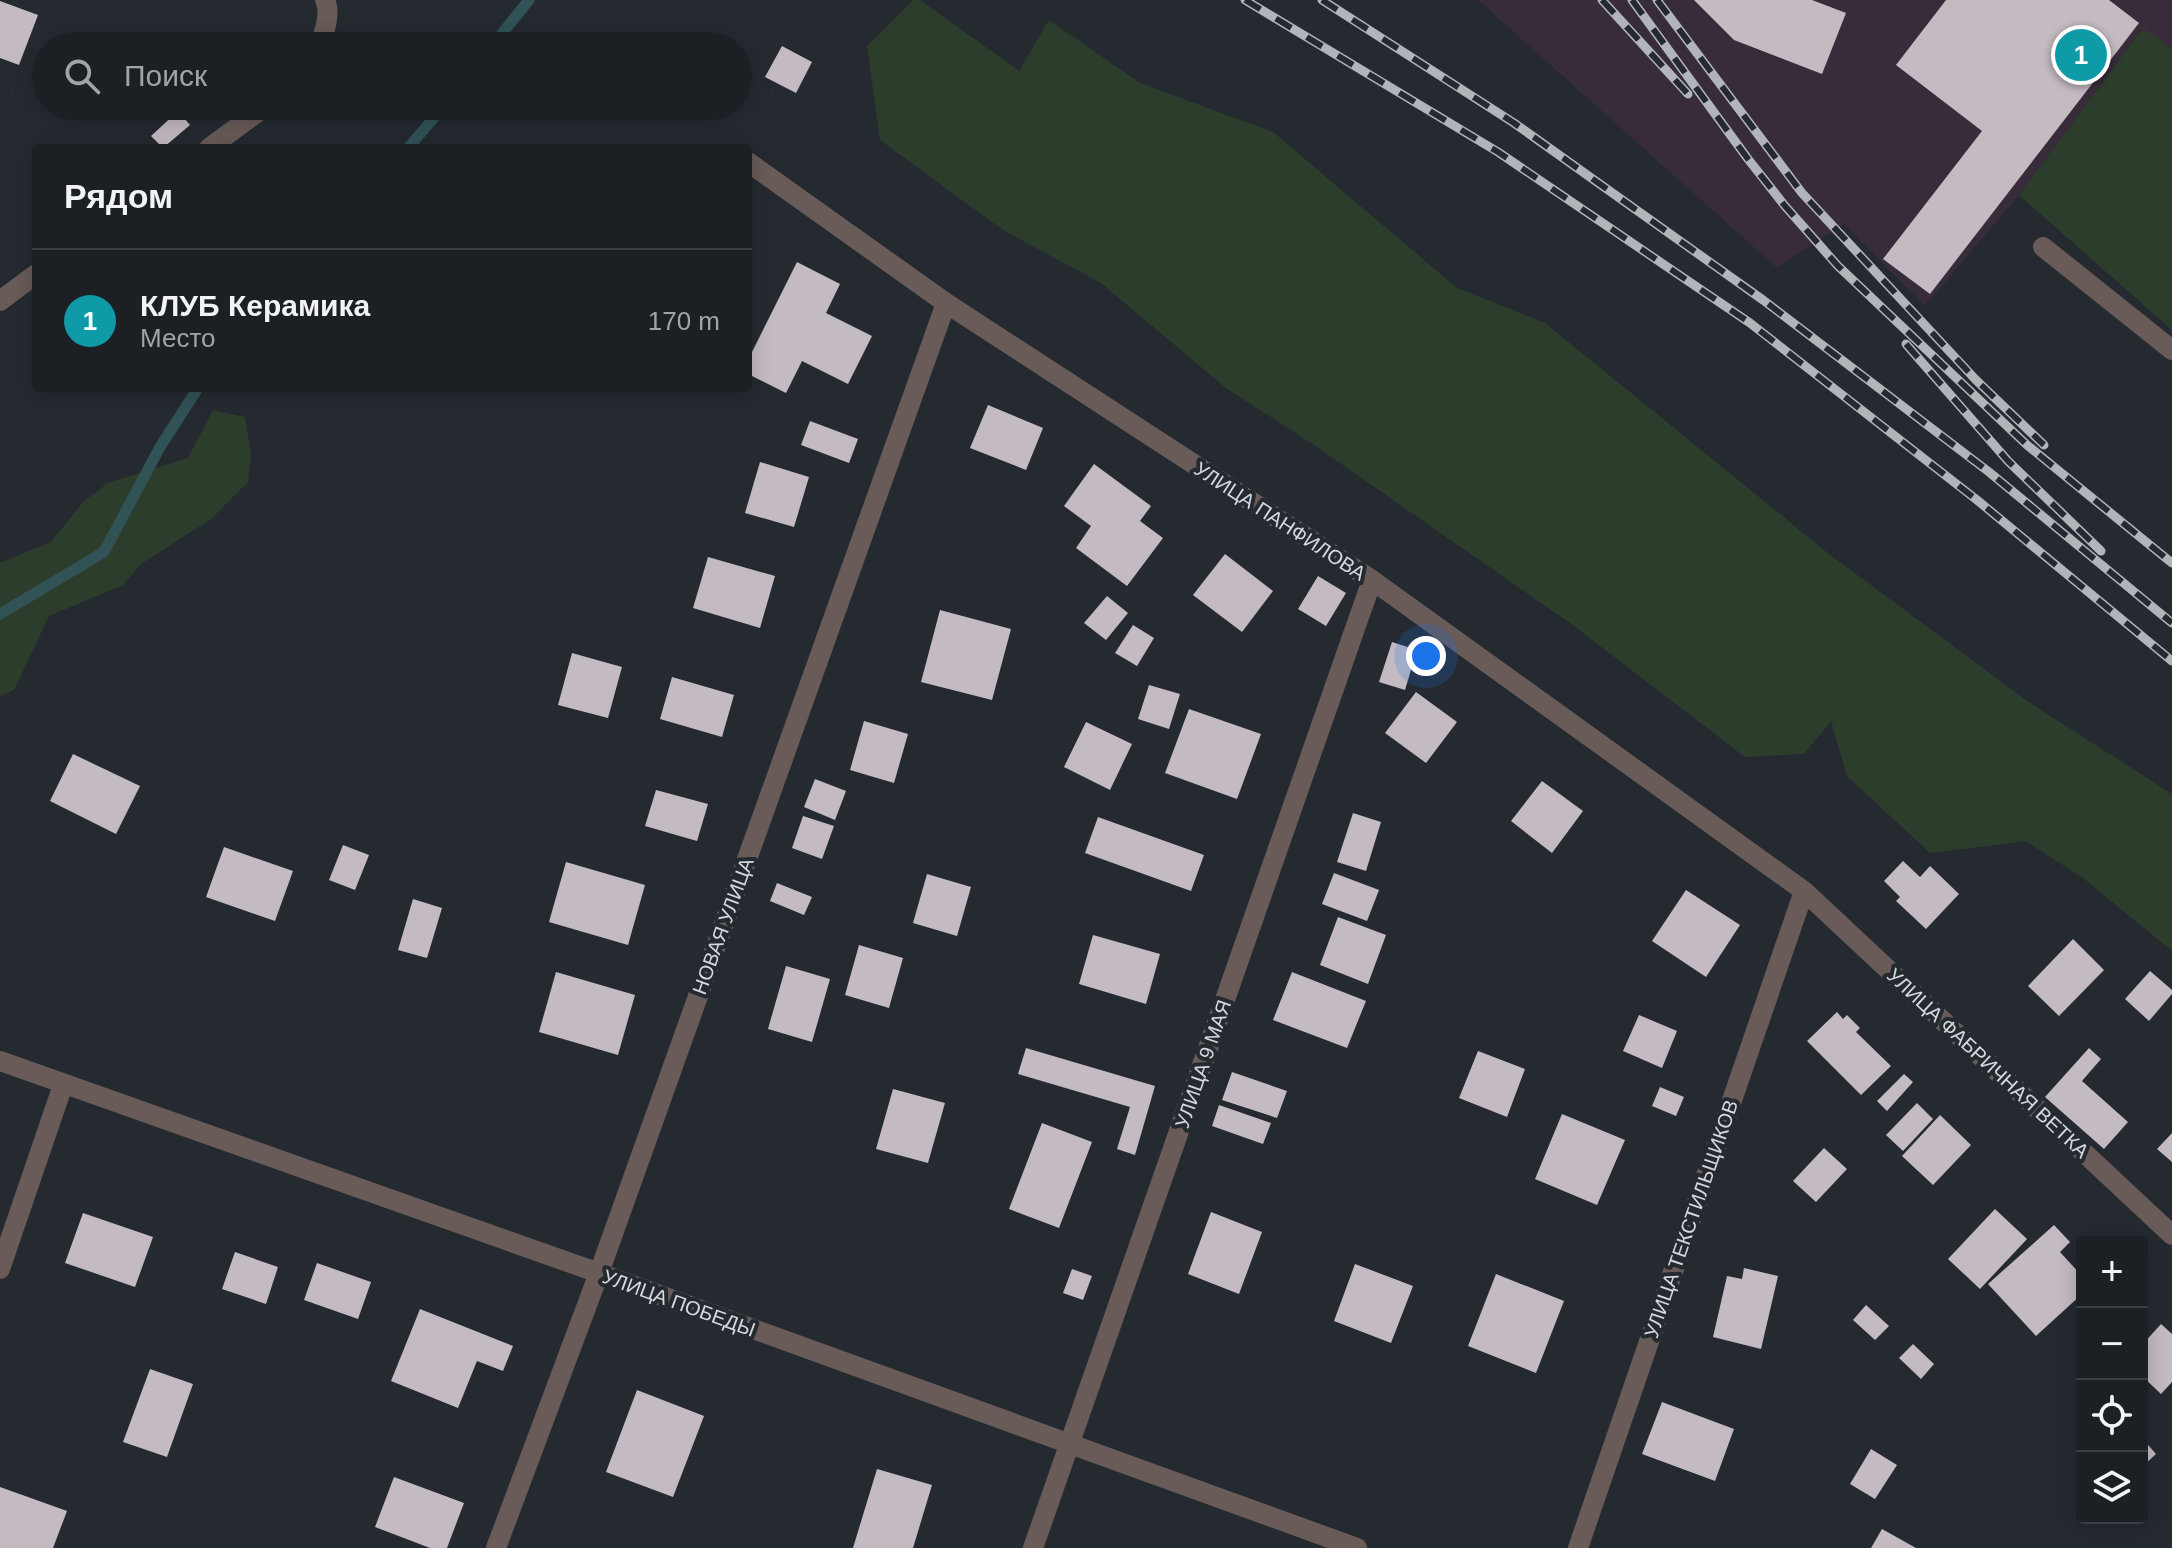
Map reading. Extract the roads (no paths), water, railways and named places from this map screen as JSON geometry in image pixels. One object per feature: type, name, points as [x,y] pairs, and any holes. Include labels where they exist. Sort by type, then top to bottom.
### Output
[{"type":"street","points":[[324,32],[328,7],[325,0]]},
{"type":"street","points":[[214,144],[247,120]]},
{"type":"street","name":"УЛИЦА ПАНФИЛОВА","points":[[752,165],[946,303],[1372,580],[1804,891]]},
{"type":"street","points":[[2043,247],[2172,350]]},
{"type":"street","points":[[0,301],[32,277]]},
{"type":"street","name":"НОВАЯ УЛИЦА","points":[[496,1548],[599,1273],[946,303]]},
{"type":"street","name":"УЛИЦА 9 МАЯ","points":[[1033,1548],[1372,580]]},
{"type":"street","name":"УЛИЦА ФАБРИЧНАЯ ВЕТКА","points":[[1804,891],[2172,1235]]},
{"type":"street","name":"УЛИЦА ТЕКСТИЛЬЩИКОВ","points":[[1578,1548],[1804,891]]},
{"type":"street","name":"УЛИЦА ПОБЕДЫ","points":[[0,1061],[599,1273],[1357,1548]]},
{"type":"street","points":[[0,1269],[63,1085]]},
{"type":"waterway","points":[[503,32],[529,0]]},
{"type":"waterway","points":[[411,144],[432,120]]},
{"type":"waterway","points":[[0,614],[104,552],[160,447],[195,392]]},
{"type":"railway","points":[[1245,0],[1498,152],[1750,323],[1977,500],[2172,661]]},
{"type":"railway","points":[[1322,0],[1514,123],[1763,300],[1989,472],[2172,623]]},
{"type":"railway","points":[[1602,0],[1688,94]]},
{"type":"railway","points":[[1632,0],[1748,159],[1838,266],[2027,445],[2172,563]]},
{"type":"railway","points":[[1657,0],[1802,193],[1976,380],[2044,445]]},
{"type":"railway","points":[[1906,344],[2008,461],[2101,551]]},
{"type":"place","name":"КЛУБ Керамика","points":[[2081,55]]}]
